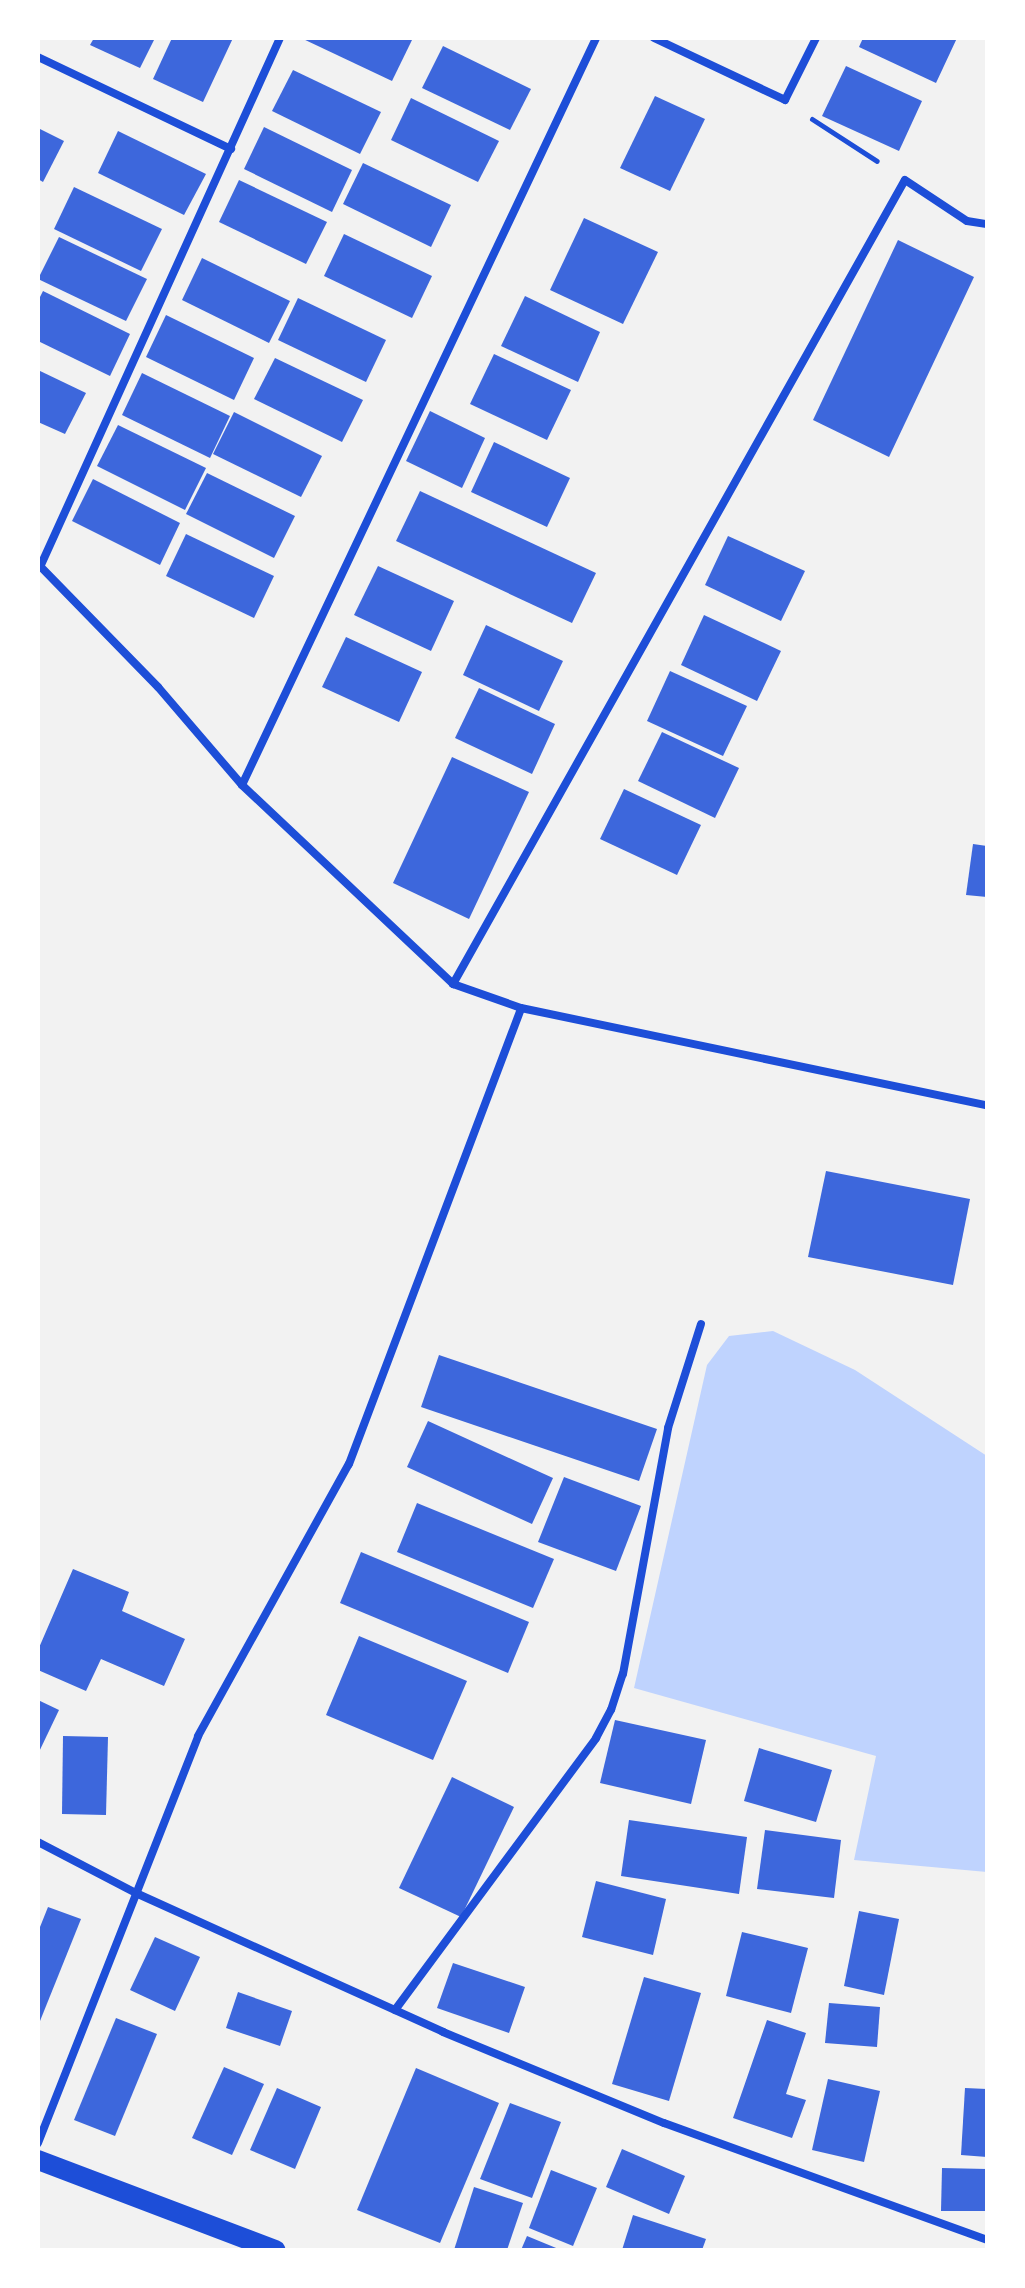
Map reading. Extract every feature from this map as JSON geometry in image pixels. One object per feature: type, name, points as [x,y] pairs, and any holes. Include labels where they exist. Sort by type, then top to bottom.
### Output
[{"type":"main road","points":[[38,2160],[275,2250]]},
{"type":"street","points":[[280,38],[39,566],[158,687],[242,785],[453,984],[521,1008],[987,1105]]},
{"type":"street","points":[[242,785],[596,38]]},
{"type":"street","points":[[654,38],[785,100],[816,38]]},
{"type":"street","points":[[38,57],[231,149]]},
{"type":"street","points":[[453,984],[905,180],[967,221],[987,224]]},
{"type":"street","points":[[38,2143],[198,1736],[349,1464],[521,1008]]},
{"type":"street","points":[[395,2010],[596,1738],[611,1710],[623,1674],[668,1428],[701,1324]]},
{"type":"street","points":[[38,1842],[138,1894],[395,2010],[664,2123],[987,2240]]},
{"type":"path","points":[[785,100],[905,180]]},
{"type":"water","points":[[773,1331],[855,1370],[987,1456],[987,1872],[854,1860],[876,1756],[634,1688],[707,1365],[729,1336]]},
{"type":"building","points":[[94,38],[155,38],[140,68],[90,45]]},
{"type":"building","points":[[172,38],[233,38],[203,102],[153,79]]},
{"type":"building","points":[[301,38],[407,38],[412,40],[392,81]]},
{"type":"building","points":[[863,38],[957,38],[936,83],[859,47]]},
{"type":"building","points":[[443,46],[531,89],[510,130],[422,88]]},
{"type":"building","points":[[846,66],[922,101],[899,151],[822,116]]},
{"type":"building","points":[[293,70],[381,112],[360,154],[272,111]]},
{"type":"building","points":[[655,96],[705,119],[670,191],[620,168]]},
{"type":"building","points":[[411,98],[499,141],[478,182],[391,140]]},
{"type":"building","points":[[264,127],[352,170],[332,212],[244,169]]},
{"type":"building","points":[[38,128],[64,141],[43,182],[38,179]]},
{"type":"building","points":[[118,131],[206,174],[184,215],[98,173]]},
{"type":"building","points":[[363,163],[451,205],[431,247],[343,204]]},
{"type":"building","points":[[239,180],[327,222],[306,264],[219,222]]},
{"type":"building","points":[[74,187],[162,229],[141,271],[54,229]]},
{"type":"building","points":[[584,218],[658,252],[623,324],[550,290]]},
{"type":"building","points":[[344,234],[432,276],[412,318],[324,276]]},
{"type":"building","points":[[59,237],[147,279],[126,321],[38,279]]},
{"type":"building","points":[[898,240],[974,277],[889,457],[813,420]]},
{"type":"building","points":[[202,258],[290,301],[269,343],[182,300]]},
{"type":"building","points":[[43,291],[130,334],[110,376],[38,341],[38,301]]},
{"type":"building","points":[[525,296],[600,332],[578,382],[501,346]]},
{"type":"building","points":[[298,298],[386,340],[366,382],[278,340]]},
{"type":"building","points":[[166,315],[254,358],[234,400],[146,357]]},
{"type":"building","points":[[494,354],[571,390],[547,440],[470,404]]},
{"type":"building","points":[[275,358],[363,400],[342,442],[254,399]]},
{"type":"building","points":[[38,370],[86,393],[65,434],[38,422]]},
{"type":"building","points":[[142,373],[230,416],[210,458],[122,415]]},
{"type":"building","points":[[430,411],[485,438],[462,488],[406,461]]},
{"type":"building","points":[[234,412],[322,456],[301,497],[213,454]]},
{"type":"building","points":[[118,425],[206,468],[185,510],[97,466]]},
{"type":"building","points":[[494,442],[570,478],[547,527],[471,492]]},
{"type":"building","points":[[207,473],[295,516],[274,558],[186,514]]},
{"type":"building","points":[[93,479],[180,523],[160,565],[72,521]]},
{"type":"building","points":[[420,491],[596,573],[572,623],[396,541]]},
{"type":"building","points":[[186,534],[274,576],[254,618],[166,576]]},
{"type":"building","points":[[728,536],[805,571],[781,621],[705,585]]},
{"type":"building","points":[[378,566],[454,601],[431,651],[354,615]]},
{"type":"building","points":[[704,615],[781,651],[757,701],[681,665]]},
{"type":"building","points":[[486,625],[563,661],[539,711],[463,675]]},
{"type":"building","points":[[346,637],[422,672],[399,722],[322,687]]},
{"type":"building","points":[[670,671],[747,706],[723,756],[647,721]]},
{"type":"building","points":[[479,688],[555,724],[532,774],[455,738]]},
{"type":"building","points":[[662,732],[739,768],[715,818],[638,781]]},
{"type":"building","points":[[452,757],[529,792],[469,919],[393,883]]},
{"type":"building","points":[[624,789],[701,825],[677,875],[600,839]]},
{"type":"building","points":[[973,844],[987,846],[987,897],[966,895]]},
{"type":"building","points":[[826,1171],[970,1199],[953,1285],[808,1257]]},
{"type":"building","points":[[439,1355],[657,1429],[639,1481],[421,1407]]},
{"type":"building","points":[[428,1421],[553,1478],[532,1524],[407,1467]]},
{"type":"building","points":[[564,1477],[641,1506],[616,1571],[538,1542]]},
{"type":"building","points":[[417,1503],[554,1559],[533,1608],[397,1552]]},
{"type":"building","points":[[361,1552],[529,1622],[508,1673],[340,1603]]},
{"type":"building","points":[[73,1569],[129,1592],[122,1611],[185,1639],[164,1686],[101,1659],[86,1691],[38,1670],[38,1650]]},
{"type":"building","points":[[359,1636],[467,1681],[433,1760],[326,1715]]},
{"type":"building","points":[[38,1700],[59,1710],[38,1754]]},
{"type":"building","points":[[615,1720],[706,1740],[691,1804],[600,1783]]},
{"type":"building","points":[[63,1736],[108,1737],[106,1815],[62,1814]]},
{"type":"building","points":[[759,1748],[832,1770],[816,1822],[744,1801]]},
{"type":"building","points":[[452,1777],[514,1807],[461,1917],[399,1888]]},
{"type":"building","points":[[629,1820],[747,1837],[739,1894],[621,1876]]},
{"type":"building","points":[[765,1830],[841,1840],[834,1898],[757,1889]]},
{"type":"building","points":[[596,1881],[666,1899],[653,1955],[582,1937]]},
{"type":"building","points":[[48,1907],[81,1919],[38,2026],[38,1932]]},
{"type":"building","points":[[859,1911],[899,1919],[884,1995],[844,1986]]},
{"type":"building","points":[[742,1932],[808,1948],[791,2013],[726,1996]]},
{"type":"building","points":[[155,1937],[200,1957],[175,2011],[130,1990]]},
{"type":"building","points":[[453,1963],[525,1987],[509,2033],[437,2008]]},
{"type":"building","points":[[644,1977],[701,1993],[669,2101],[612,2084]]},
{"type":"building","points":[[238,1992],[292,2011],[280,2046],[226,2028]]},
{"type":"building","points":[[829,2003],[880,2007],[877,2047],[825,2043]]},
{"type":"building","points":[[116,2018],[157,2034],[115,2136],[74,2120]]},
{"type":"building","points":[[767,2020],[806,2033],[786,2094],[806,2100],[792,2138],[733,2118]]},
{"type":"building","points":[[224,2067],[264,2084],[232,2155],[192,2138]]},
{"type":"building","points":[[416,2068],[499,2103],[440,2243],[357,2210]]},
{"type":"building","points":[[828,2079],[880,2091],[864,2162],[812,2150]]},
{"type":"building","points":[[277,2088],[321,2107],[295,2169],[250,2150]]},
{"type":"building","points":[[965,2088],[987,2089],[987,2157],[961,2155]]},
{"type":"building","points":[[510,2103],[561,2122],[532,2198],[480,2179]]},
{"type":"building","points":[[622,2149],[685,2176],[669,2214],[606,2187]]},
{"type":"building","points":[[942,2168],[987,2169],[987,2211],[941,2211]]},
{"type":"building","points":[[551,2170],[597,2188],[573,2246],[529,2228]]},
{"type":"building","points":[[474,2187],[523,2203],[507,2250],[454,2250]]},
{"type":"building","points":[[633,2215],[706,2239],[702,2250],[622,2250]]},
{"type":"building","points":[[527,2236],[561,2250],[521,2250]]}]
